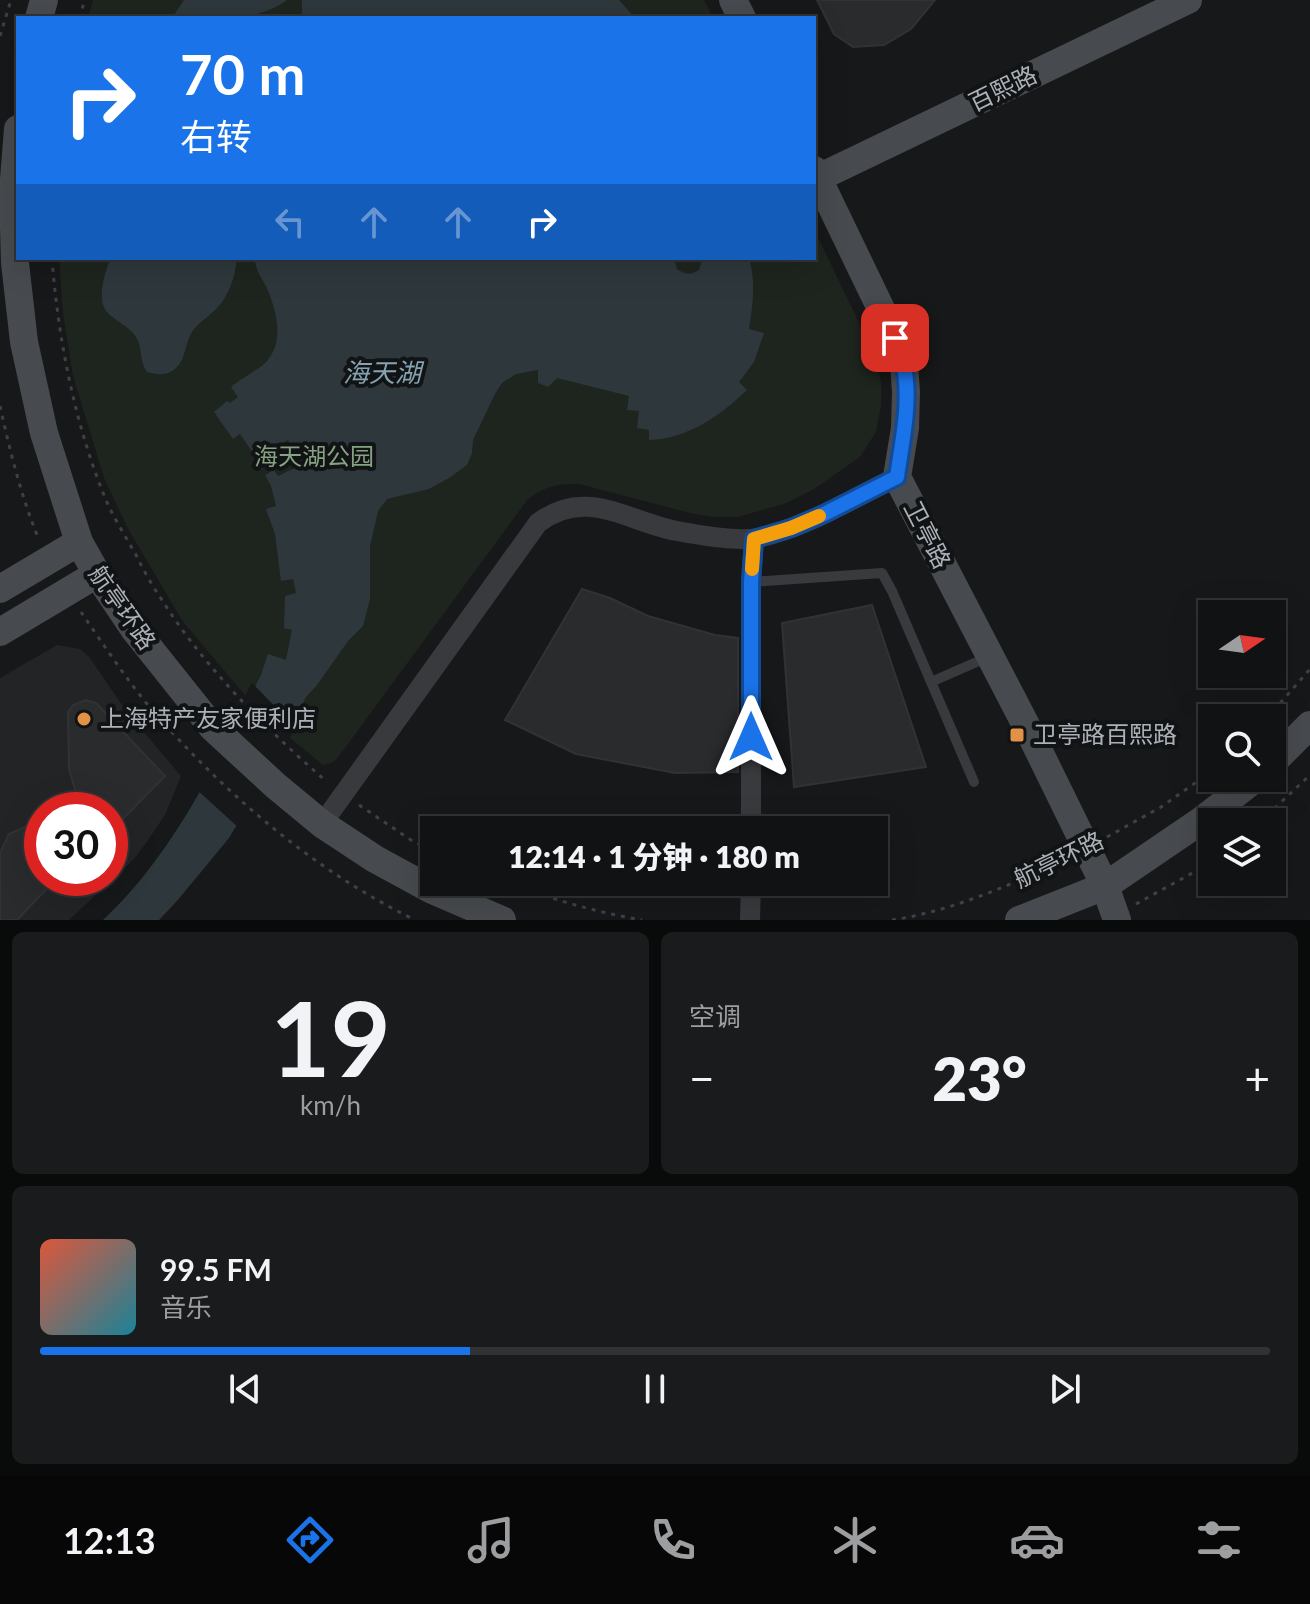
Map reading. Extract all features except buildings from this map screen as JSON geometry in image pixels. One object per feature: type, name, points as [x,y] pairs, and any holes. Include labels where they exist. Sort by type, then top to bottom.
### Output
[{"type":"street","name":"百熙路","points":[[816,174],[1188,0]]},
{"type":"street","name":"航亭环路","points":[[16,154],[13,192],[15,263],[24,342],[44,433],[79,542],[97,574],[134,629],[213,728],[276,786],[322,824],[375,859],[432,890],[502,920]]},
{"type":"street","name":"卫亭路","points":[[816,174],[895,338],[904,364],[905,428],[897,477],[1029,731],[1105,886],[1127,917]]},
{"type":"street","points":[[322,824],[538,523],[550,514],[580,506],[598,508],[673,531],[754,539],[824,514],[897,477]]},
{"type":"street","points":[[751,816],[751,582],[754,539]]},
{"type":"street","points":[[0,589],[79,542]]},
{"type":"street","points":[[0,632],[97,574]]},
{"type":"street","points":[[1286,749],[1310,725]]},
{"type":"street","name":"航亭环路","points":[[1019,920],[1105,886],[1238,792]]},
{"type":"street","points":[[750,920],[751,896]]},
{"type":"lane","points":[[751,582],[882,573],[974,782]]},
{"type":"lane","points":[[931,682],[989,656]]},
{"type":"path","points":[[0,36],[11,0]]},
{"type":"path","name":"航亭环路","points":[[52,260],[72,392],[110,509],[159,597],[191,641],[239,697],[294,753]]},
{"type":"path","points":[[1279,704],[1310,669]]},
{"type":"path","points":[[198,760],[312,858],[380,903],[415,920]]},
{"type":"path","points":[[1275,808],[1310,775]]},
{"type":"path","name":"航亭环路","points":[[892,920],[942,908],[1006,886],[1086,849],[1161,807],[1198,781]]},
{"type":"path","points":[[1127,917],[1198,870]]},
{"type":"path","points":[[545,896],[642,920]]},
{"type":"shaded area","points":[[57,645],[80,649],[90,658],[126,711],[181,776],[165,815],[128,865],[128,792],[24,792],[24,896],[95,896],[69,920],[0,920],[0,678]]},
{"type":"green space","points":[[93,0],[704,0],[712,16],[89,16]]},
{"type":"green space","name":"海天湖公园","points":[[816,233],[876,358],[881,406],[876,432],[860,457],[814,489],[787,503],[738,517],[694,514],[579,484],[552,487],[528,499],[342,752],[334,762],[323,765],[274,725],[183,622],[127,527],[104,478],[73,376],[63,313],[59,260],[816,260]]},
{"type":"water","points":[[184,0],[287,0],[274,8],[246,16],[173,16]]},
{"type":"water","points":[[302,0],[619,0],[633,16],[302,16]]},
{"type":"water","points":[[110,260],[237,260],[228,293],[192,332],[177,368],[163,374],[147,372],[136,337],[104,307],[106,270]]},
{"type":"water","name":"海天湖","points":[[255,260],[675,260],[677,269],[688,274],[699,270],[702,260],[749,260],[753,302],[749,329],[764,333],[754,362],[739,382],[747,390],[726,409],[690,431],[663,439],[649,440],[649,430],[637,428],[639,411],[627,410],[629,396],[557,378],[548,387],[538,383],[538,370],[516,374],[502,383],[473,440],[467,465],[429,489],[387,499],[378,511],[370,546],[370,599],[363,626],[306,697],[271,768],[229,838],[159,920],[103,920],[128,896],[173,836],[227,741],[261,675],[268,654],[286,660],[292,630],[284,628],[285,596],[296,593],[293,579],[281,581],[275,534],[266,509],[276,506],[265,475],[274,470],[278,476],[301,465],[288,440],[265,453],[267,458],[259,462],[240,434],[233,439],[214,412],[227,401],[230,403],[238,397],[231,387],[264,364],[276,345],[277,328],[267,288]]},
{"type":"pier","points":[[252,683],[295,727],[274,770],[239,828],[196,789]]},
{"type":"slow traffic","points":[[752,569],[754,539],[819,516]]},
{"type":"place","name":"上海特产友家便利店","points":[[84,719]]},
{"type":"place","name":"卫亭路百熙路","points":[[1017,735]]},
{"type":"route","points":[[751,737],[754,539],[824,514],[897,477],[905,428],[906,392],[904,364],[895,338]]}]
